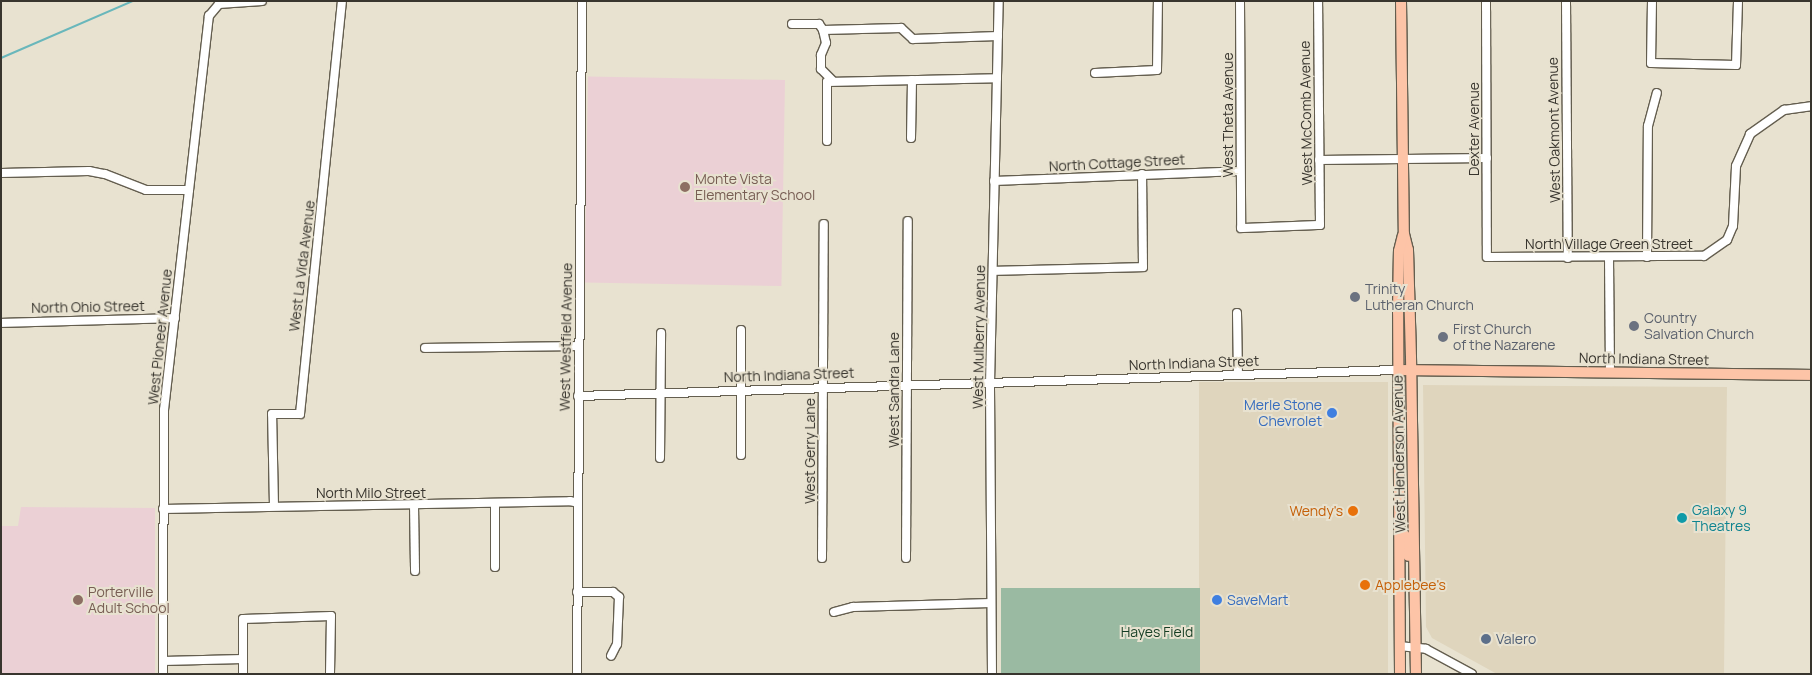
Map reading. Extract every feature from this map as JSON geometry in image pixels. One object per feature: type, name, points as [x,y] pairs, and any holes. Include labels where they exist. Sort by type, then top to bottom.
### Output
[{"type":"main road","name":"West Henderson Avenue","points":[[1401,1],[1404,234],[1408,250],[1416,674]]},
{"type":"main road","name":"West Henderson Avenue","points":[[1400,674],[1399,251],[1404,234]]},
{"type":"main road","name":"North Indiana Street","points":[[1398,370],[1811,375]]},
{"type":"main road","points":[[1399,444],[1403,456],[1404,486],[1408,495],[1412,496]]},
{"type":"main road","points":[[1399,529],[1406,536],[1408,546],[1410,605],[1415,616]]},
{"type":"street","name":"West Pioneer Avenue","points":[[163,674],[164,410],[209,16],[214,6],[262,1]]},
{"type":"street","name":"West La Vida Avenue","points":[[274,506],[272,414],[300,414],[342,1]]},
{"type":"street","name":"West Westfield Avenue","points":[[577,674],[582,1]]},
{"type":"street","name":"West Mulberry Avenue","points":[[992,674],[990,384],[999,1]]},
{"type":"street","points":[[1095,73],[1157,70],[1158,1]]},
{"type":"street","name":"West Theta Avenue","points":[[1240,1],[1241,228]]},
{"type":"street","name":"West McComb Avenue","points":[[1241,228],[1320,225],[1318,1]]},
{"type":"street","name":"Dexter Avenue","points":[[1486,1],[1487,257]]},
{"type":"street","name":"West Oakmont Avenue","points":[[1566,1],[1568,258]]},
{"type":"street","points":[[1652,1],[1651,64],[1736,65],[1738,1]]},
{"type":"street","points":[[792,24],[819,24],[823,30],[826,42],[821,69],[830,82],[827,141]]},
{"type":"street","points":[[823,30],[901,28],[913,38],[998,36]]},
{"type":"street","points":[[830,82],[997,78]]},
{"type":"street","points":[[911,138],[912,80]]},
{"type":"street","points":[[1648,257],[1648,126],[1657,93]]},
{"type":"street","name":"North Village Green Street","points":[[1487,257],[1609,258],[1704,256],[1727,240],[1734,226],[1736,166],[1750,134],[1784,110],[1811,106]]},
{"type":"street","points":[[1319,160],[1487,158]]},
{"type":"street","points":[[1,173],[89,171],[105,174],[146,190],[189,190]]},
{"type":"street","name":"North Cottage Street","points":[[994,181],[1115,178],[1142,174],[1240,171]]},
{"type":"street","points":[[993,272],[1143,267],[1142,174]]},
{"type":"street","name":"West Sandra Lane","points":[[906,558],[908,222]]},
{"type":"street","name":"West Gerry Lane","points":[[822,558],[824,224]]},
{"type":"street","points":[[1609,258],[1610,372]]},
{"type":"street","points":[[1237,313],[1238,375]]},
{"type":"street","name":"North Ohio Street","points":[[1,323],[174,318]]},
{"type":"street","points":[[741,330],[741,455]]},
{"type":"street","points":[[660,458],[661,333]]},
{"type":"street","points":[[425,348],[578,346]]},
{"type":"street","name":"North Indiana Street","points":[[578,396],[1398,370]]},
{"type":"street","points":[[495,503],[495,567]]},
{"type":"street","name":"North Milo Street","points":[[163,509],[578,503]]},
{"type":"street","points":[[414,505],[415,571]]},
{"type":"street","points":[[577,592],[612,592],[619,597],[617,644],[610,656]]},
{"type":"street","points":[[834,612],[853,607],[991,603]]},
{"type":"street","points":[[243,674],[242,619],[331,616],[330,674]]},
{"type":"street","points":[[1399,646],[1415,646],[1472,674]]},
{"type":"street","points":[[163,660],[243,659]]},
{"type":"shaded area","name":"Monte Vista Elementary School","points":[[588,77],[785,80],[781,286],[584,283]]},
{"type":"shaded area","points":[[1199,382],[1388,382],[1388,674],[1199,674]]},
{"type":"shaded area","points":[[1423,385],[1727,387],[1724,674],[1497,674],[1432,638],[1426,627]]},
{"type":"shaded area","name":"Porterville Adult School","points":[[21,507],[155,508],[155,674],[1,674],[1,526],[18,526]]},
{"type":"green space","name":"Hayes Field","points":[[1001,588],[1200,588],[1200,674],[1001,674]]},
{"type":"waterway","points":[[1,58],[133,1]]},
{"type":"place","name":"Monte Vista Elementary School","points":[[685,187]]},
{"type":"place","name":"Trinity Lutheran Church","points":[[1355,297]]},
{"type":"place","name":"Country Salvation Church","points":[[1634,326]]},
{"type":"place","name":"First Church of the Nazarene","points":[[1443,337]]},
{"type":"place","name":"Merle Stone Chevrolet","points":[[1332,413]]},
{"type":"place","name":"Wendy's","points":[[1353,511]]},
{"type":"place","name":"Galaxy 9 Theatres","points":[[1682,518]]},
{"type":"place","name":"Applebee's","points":[[1365,585]]},
{"type":"place","name":"Porterville Adult School","points":[[78,600]]},
{"type":"place","name":"SaveMart","points":[[1217,600]]},
{"type":"place","name":"Valero","points":[[1486,639]]}]
